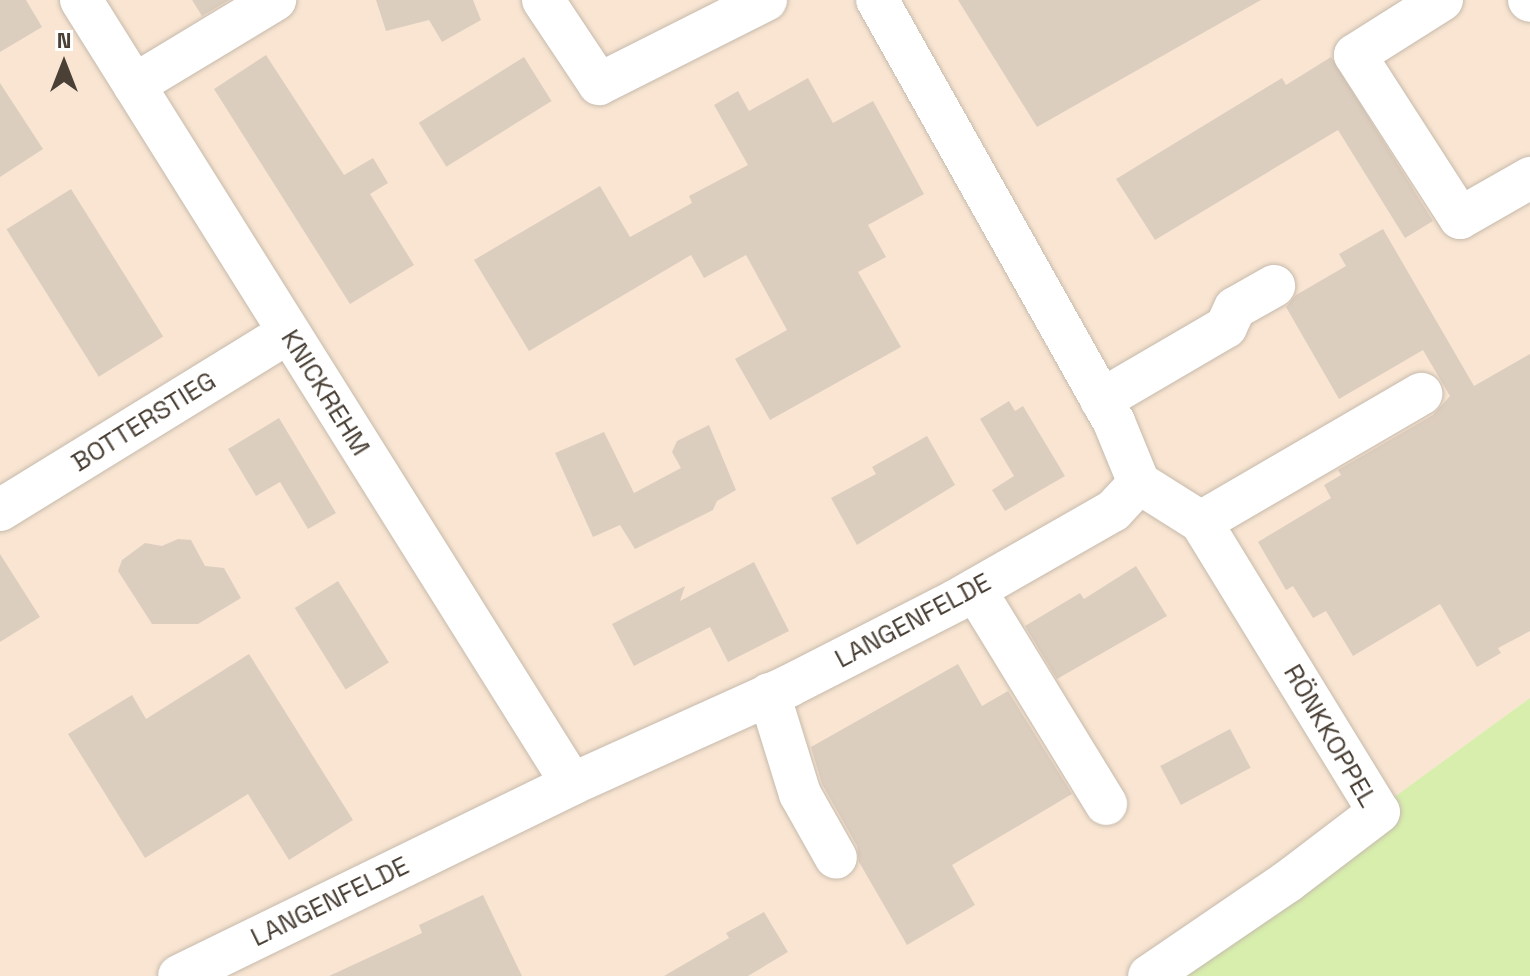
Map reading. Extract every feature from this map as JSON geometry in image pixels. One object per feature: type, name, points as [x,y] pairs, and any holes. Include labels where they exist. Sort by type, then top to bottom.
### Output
[{"type":"street","name":"KNICKREHM","points":[[81,0],[572,784]]},
{"type":"street","points":[[134,85],[275,0]]},
{"type":"street","points":[[543,0],[599,84],[766,0]]},
{"type":"street","points":[[877,0],[1101,400],[1139,483]]},
{"type":"street","points":[[1442,0],[1355,55],[1460,218],[1530,178]]},
{"type":"street","points":[[1101,400],[1226,327],[1235,308],[1274,286]]},
{"type":"street","name":"BOTTERSTIEG","points":[[0,510],[288,333]]},
{"type":"street","points":[[1201,522],[1421,394]]},
{"type":"street","name":"LANGENFELDE","points":[[179,976],[572,784],[769,694],[975,590],[1113,511],[1139,483]]},
{"type":"street","name":"RÖNKKOPPEL","points":[[1139,483],[1201,522],[1379,812],[1287,882],[1149,976]]},
{"type":"street","points":[[975,590],[1106,804]]},
{"type":"street","points":[[769,694],[800,794],[836,858]]},
{"type":"shaded area","points":[[0,0],[1530,0],[1530,698],[1149,976],[0,976]]},
{"type":"green space","points":[[1530,698],[1530,976],[1149,976]]},
{"type":"building","points":[[0,0],[26,0],[42,27],[0,52]]},
{"type":"building","points":[[192,0],[229,0],[202,16]]},
{"type":"building","points":[[376,0],[473,0],[481,20],[442,42],[429,20],[386,31]]},
{"type":"building","points":[[958,0],[1261,0],[1037,127]]},
{"type":"building","points":[[266,55],[344,175],[373,158],[388,183],[370,194],[414,265],[350,304],[214,89]]},
{"type":"building","points":[[524,57],[552,101],[446,167],[419,123]]},
{"type":"building","points":[[1331,57],[1433,221],[1405,238],[1338,130],[1155,240],[1116,179],[1282,78],[1286,85]]},
{"type":"building","points":[[808,78],[833,123],[873,101],[924,194],[868,225],[886,257],[858,272],[901,347],[770,420],[735,359],[787,330],[746,255],[704,278],[691,255],[529,351],[474,260],[600,186],[630,237],[692,203],[689,196],[748,165],[714,105],[738,91],[749,111]]},
{"type":"building","points":[[0,83],[43,149],[0,177]]},
{"type":"building","points":[[71,189],[163,337],[99,377],[7,229]]},
{"type":"building","points":[[1383,229],[1474,386],[1530,354],[1530,631],[1498,648],[1501,653],[1477,667],[1440,604],[1353,656],[1326,611],[1313,618],[1293,586],[1286,590],[1258,542],[1331,498],[1324,485],[1341,475],[1338,470],[1433,415],[1450,396],[1423,350],[1339,399],[1286,307],[1296,295],[1346,266],[1339,254]]},
{"type":"building","points":[[1009,401],[1015,411],[1023,406],[1065,476],[1005,511],[992,490],[1014,476],[980,419]]},
{"type":"building","points":[[279,418],[336,513],[308,529],[280,482],[256,496],[228,449]]},
{"type":"building","points":[[709,425],[736,490],[717,501],[713,510],[635,549],[620,525],[593,537],[555,453],[604,432],[634,493],[681,468],[672,452],[677,441]]},
{"type":"building","points":[[927,436],[955,485],[857,545],[831,498],[876,474],[872,467]]},
{"type":"building","points":[[178,539],[191,540],[205,566],[224,568],[241,598],[198,624],[152,624],[118,571],[122,560],[145,543],[162,546]]},
{"type":"building","points":[[0,554],[40,617],[0,642]]},
{"type":"building","points":[[754,562],[789,631],[728,662],[710,627],[634,666],[612,624],[685,586],[680,601]]},
{"type":"building","points":[[1136,566],[1167,616],[1057,679],[1025,626],[1080,593],[1084,599]]},
{"type":"building","points":[[338,581],[389,662],[346,689],[295,608]]},
{"type":"building","points":[[249,654],[353,820],[289,860],[248,794],[145,858],[68,734],[132,695],[146,719]]},
{"type":"building","points":[[958,664],[982,706],[1008,691],[1072,794],[952,865],[975,905],[907,945],[859,862],[857,846],[822,784],[811,747]]},
{"type":"building","points":[[1230,729],[1251,768],[1181,805],[1160,766]]},
{"type":"building","points":[[483,895],[522,976],[329,976],[422,933],[419,925]]},
{"type":"building","points":[[764,912],[788,952],[748,976],[664,976],[729,938],[726,933]]}]
